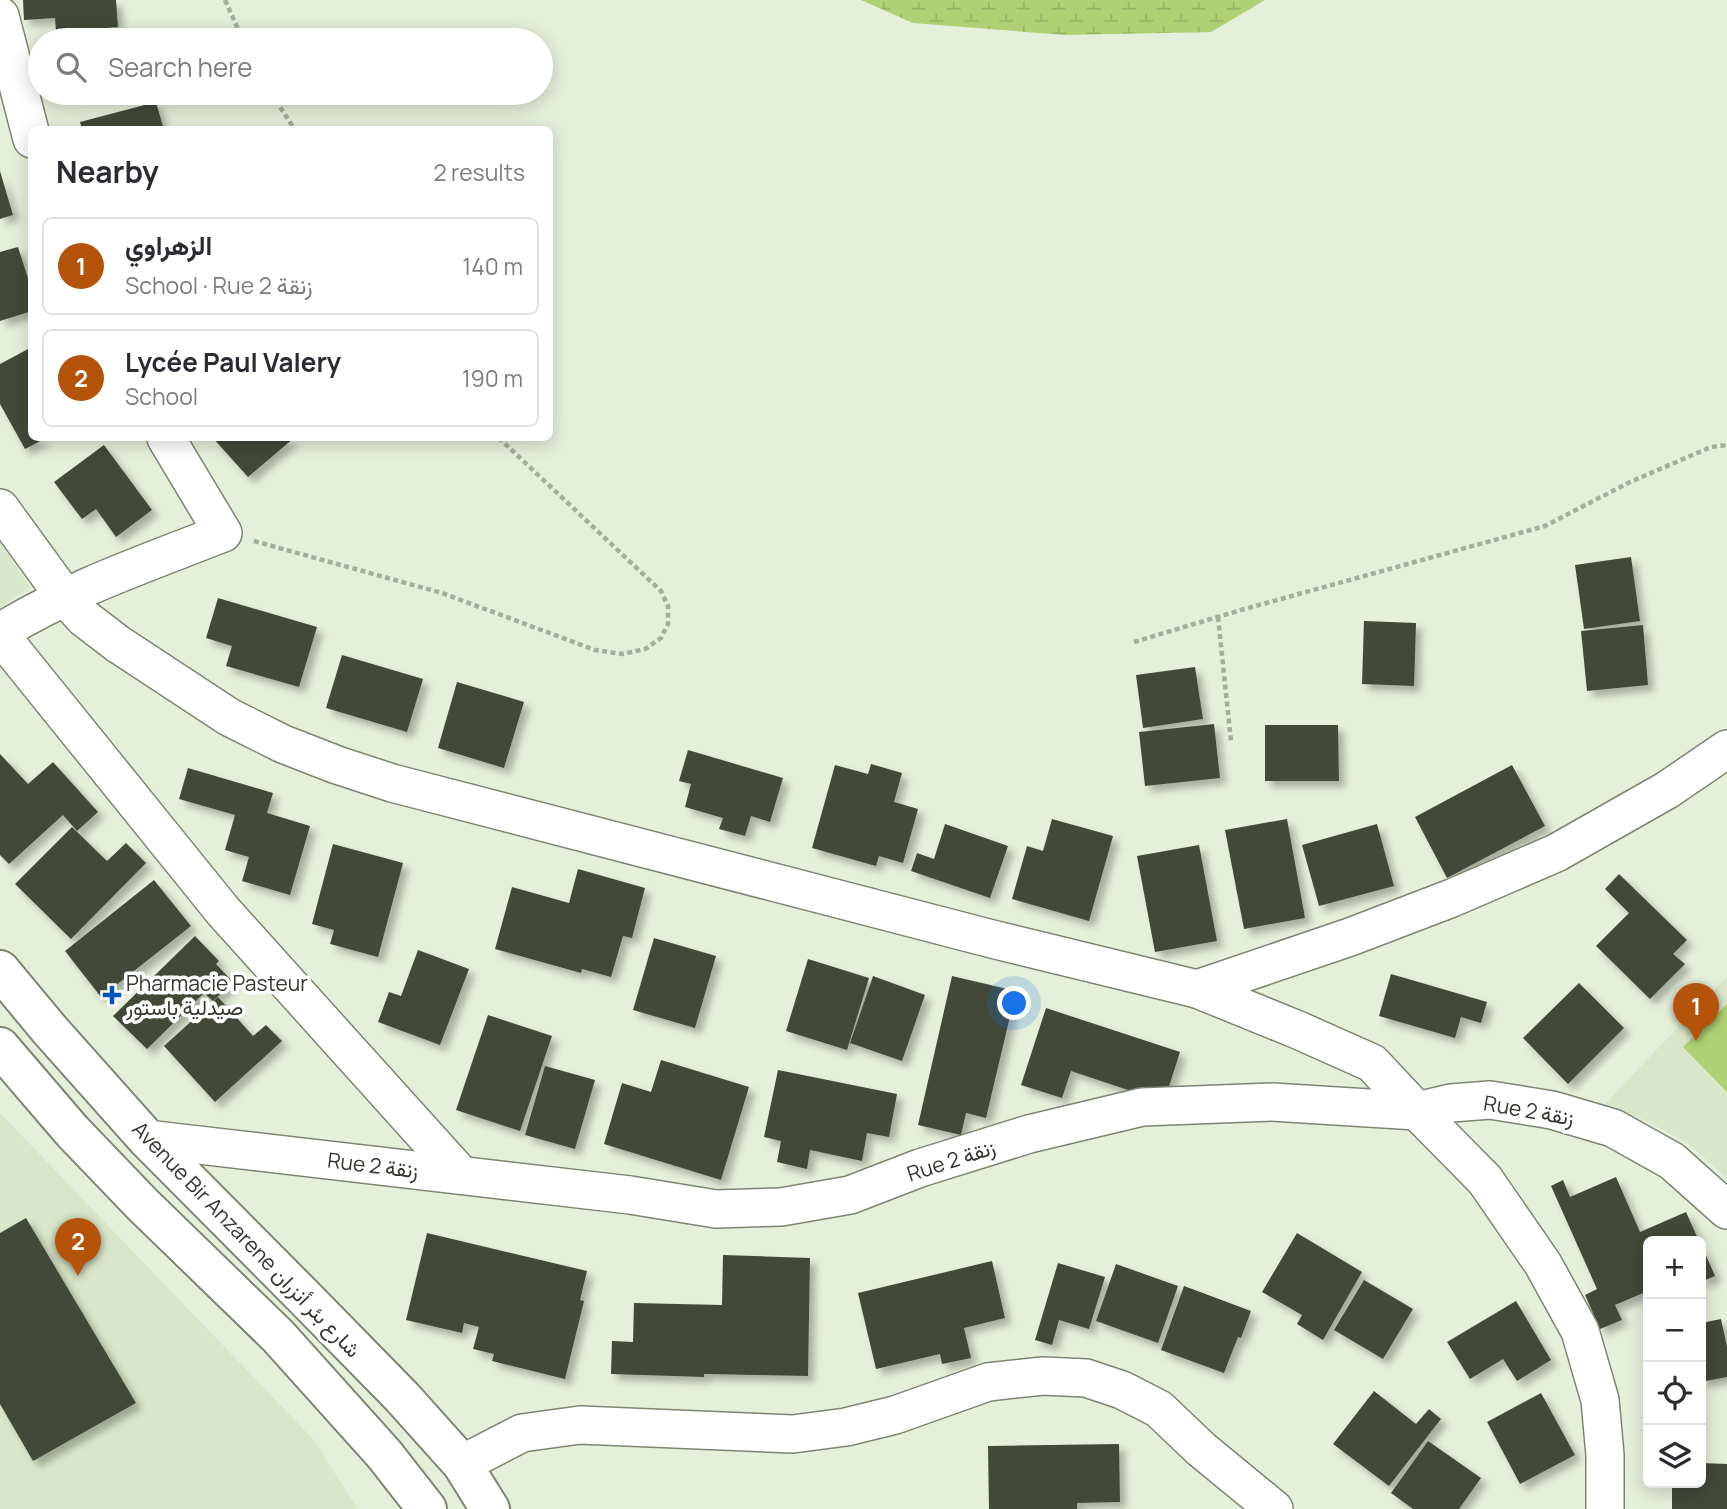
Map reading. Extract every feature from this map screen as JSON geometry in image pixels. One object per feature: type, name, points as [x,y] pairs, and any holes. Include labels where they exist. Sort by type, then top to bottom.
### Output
[{"type":"main road","name":"Avenue Bir Anzarene شارع بئر أنزران","points":[[0,970],[147,1139],[402,1397],[462,1464],[490,1509]]},
{"type":"main road","points":[[0,1047],[72,1131],[142,1205],[278,1336],[384,1454],[427,1509]]},
{"type":"street","points":[[0,16],[29,126]]},
{"type":"street","points":[[168,441],[223,533],[64,596],[0,634],[223,911],[461,1175]]},
{"type":"street","points":[[0,508],[64,596],[84,618],[118,644],[229,718],[283,744],[337,765],[405,786],[992,939],[1197,989],[1372,1063],[1485,1180],[1544,1264],[1580,1331],[1600,1399],[1605,1455],[1605,1509]]},
{"type":"street","points":[[1197,989],[1439,903],[1556,853],[1668,790],[1727,749]]},
{"type":"street","name":"Rue 2 زنقة","points":[[147,1139],[630,1195],[716,1209],[780,1207],[850,1195],[920,1168],[1029,1134],[1142,1107],[1272,1102],[1416,1111],[1451,1103],[1490,1100],[1552,1110],[1613,1128],[1672,1161],[1727,1210]]},
{"type":"street","points":[[462,1464],[522,1433],[580,1425],[793,1434],[846,1427],[895,1415],[988,1382],[1043,1376],[1086,1378],[1122,1390],[1159,1409],[1201,1449],[1274,1509]]},
{"type":"path","points":[[225,0],[238,28]]},
{"type":"path","points":[[279,105],[292,126]]},
{"type":"path","points":[[223,533],[442,593],[595,650],[623,654],[645,649],[661,638],[668,624],[668,607],[662,592],[502,441]]},
{"type":"path","points":[[1134,642],[1545,526],[1630,482],[1711,447],[1727,445]]},
{"type":"path","points":[[1218,617],[1231,741]]},
{"type":"shaded area","points":[[0,543],[30,587],[0,608]]},
{"type":"shaded area","points":[[1727,976],[1727,1178],[1686,1142],[1644,1120],[1603,1106]]},
{"type":"shaded area","points":[[0,1113],[313,1439],[358,1509],[0,1509]]},
{"type":"green space","points":[[861,0],[1265,0],[1211,32],[1065,35],[913,23]]},
{"type":"green space","points":[[1727,1004],[1727,1092],[1683,1047]]},
{"type":"building","points":[[23,0],[116,0],[118,27],[56,28],[55,18],[24,20]]},
{"type":"building","points":[[145,105],[157,105],[163,126],[81,126],[80,122]]},
{"type":"building","points":[[0,171],[13,215],[0,219]]},
{"type":"building","points":[[18,247],[28,278],[28,312],[0,321],[0,252]]},
{"type":"building","points":[[28,349],[28,441],[40,441],[25,449],[0,404],[0,364]]},
{"type":"building","points":[[216,441],[290,441],[248,477]]},
{"type":"building","points":[[104,445],[152,510],[116,537],[96,509],[82,519],[54,482]]},
{"type":"building","points":[[1631,557],[1640,621],[1584,629],[1575,565]]},
{"type":"building","points":[[218,598],[317,627],[299,687],[226,666],[232,646],[206,638]]},
{"type":"building","points":[[1364,621],[1416,623],[1414,686],[1362,684]]},
{"type":"building","points":[[1643,625],[1648,685],[1587,691],[1581,631]]},
{"type":"building","points":[[342,655],[423,679],[407,732],[326,708]]},
{"type":"building","points":[[1195,667],[1203,719],[1143,728],[1136,675]]},
{"type":"building","points":[[457,682],[524,702],[504,768],[438,748]]},
{"type":"building","points":[[1214,724],[1220,778],[1145,786],[1139,732]]},
{"type":"building","points":[[1265,725],[1338,725],[1339,781],[1265,781]]},
{"type":"building","points":[[688,750],[783,778],[770,822],[751,816],[745,836],[719,829],[723,818],[685,807],[691,784],[679,781]]},
{"type":"building","points":[[0,754],[28,784],[53,762],[98,812],[77,831],[63,815],[9,864],[0,855]]},
{"type":"building","points":[[871,764],[902,773],[894,802],[918,809],[903,863],[879,856],[876,866],[812,848],[835,765],[868,774]]},
{"type":"building","points":[[1512,765],[1545,826],[1447,878],[1415,817]]},
{"type":"building","points":[[188,768],[273,793],[267,813],[310,826],[290,895],[242,881],[249,857],[225,850],[235,815],[179,799]]},
{"type":"building","points":[[1052,819],[1113,836],[1089,921],[1012,899],[1027,846],[1043,851]]},
{"type":"building","points":[[1287,819],[1305,918],[1244,929],[1225,830]]},
{"type":"building","points":[[945,824],[1008,846],[990,898],[911,871],[917,853],[934,859]]},
{"type":"building","points":[[1377,824],[1394,886],[1319,906],[1302,845]]},
{"type":"building","points":[[72,827],[107,861],[126,843],[146,863],[71,939],[15,884]]},
{"type":"building","points":[[333,844],[403,863],[378,957],[330,944],[334,930],[312,924]]},
{"type":"building","points":[[1199,845],[1217,941],[1155,952],[1137,856]]},
{"type":"building","points":[[578,869],[645,888],[632,938],[623,936],[611,977],[582,969],[581,973],[495,949],[512,887],[569,903]]},
{"type":"building","points":[[1619,874],[1687,940],[1673,954],[1685,964],[1650,999],[1596,946],[1629,913],[1605,889]]},
{"type":"building","points":[[154,880],[191,926],[101,997],[65,951]]},
{"type":"building","points":[[195,936],[219,961],[216,964],[233,982],[213,1001],[204,993],[147,1049],[113,1016]]},
{"type":"building","points":[[654,938],[716,956],[695,1028],[633,1010]]},
{"type":"building","points":[[418,950],[469,969],[440,1045],[378,1022],[389,992],[401,996]]},
{"type":"building","points":[[808,959],[869,978],[847,1050],[786,1031]]},
{"type":"building","points":[[1391,974],[1487,1002],[1481,1023],[1461,1017],[1455,1038],[1379,1016]]},
{"type":"building","points":[[873,976],[925,995],[902,1061],[850,1043]]},
{"type":"building","points":[[952,976],[1016,991],[986,1118],[966,1113],[961,1135],[918,1125]]},
{"type":"building","points":[[1579,983],[1624,1028],[1568,1084],[1523,1038]]},
{"type":"building","points":[[218,997],[253,1036],[266,1025],[282,1041],[215,1102],[164,1046]]},
{"type":"building","points":[[1046,1008],[1180,1052],[1164,1102],[1071,1071],[1062,1098],[1021,1085]]},
{"type":"building","points":[[488,1015],[552,1036],[520,1131],[456,1110]]},
{"type":"building","points":[[661,1060],[749,1087],[721,1180],[604,1144],[622,1083],[651,1092]]},
{"type":"building","points":[[545,1066],[595,1080],[575,1149],[525,1135]]},
{"type":"building","points":[[778,1070],[897,1094],[889,1137],[867,1133],[862,1161],[810,1150],[807,1169],[777,1162],[781,1141],[764,1137]]},
{"type":"building","points":[[1616,1177],[1640,1232],[1686,1212],[1697,1236],[1643,1236],[1643,1293],[1615,1305],[1622,1320],[1600,1329],[1585,1295],[1597,1289],[1551,1186],[1563,1180],[1570,1197]]},
{"type":"building","points":[[26,1218],[136,1403],[33,1461],[0,1404],[0,1233]]},
{"type":"building","points":[[427,1233],[587,1271],[580,1300],[584,1301],[565,1379],[492,1361],[494,1354],[473,1349],[479,1327],[464,1323],[462,1333],[406,1320]]},
{"type":"building","points":[[1297,1233],[1362,1272],[1323,1340],[1297,1324],[1302,1315],[1262,1292]]},
{"type":"building","points":[[723,1255],[810,1258],[808,1376],[611,1374],[612,1341],[633,1342],[634,1303],[722,1305]]},
{"type":"building","points":[[1706,1255],[1715,1276],[1706,1280]]},
{"type":"building","points":[[992,1261],[1005,1318],[964,1328],[971,1358],[942,1364],[940,1354],[876,1369],[858,1293]]},
{"type":"building","points":[[1058,1263],[1105,1277],[1089,1329],[1059,1320],[1052,1345],[1035,1340]]},
{"type":"building","points":[[1116,1264],[1178,1286],[1158,1343],[1096,1321]]},
{"type":"building","points":[[1364,1280],[1413,1309],[1383,1359],[1334,1330]]},
{"type":"building","points":[[1184,1286],[1251,1311],[1224,1373],[1161,1350]]},
{"type":"building","points":[[1516,1301],[1551,1360],[1517,1381],[1503,1359],[1470,1379],[1447,1342]]},
{"type":"building","points":[[1721,1319],[1727,1347],[1727,1377],[1706,1381],[1706,1362],[1706,1322]]},
{"type":"building","points":[[1374,1391],[1416,1424],[1429,1409],[1441,1419],[1389,1486],[1333,1444]]},
{"type":"building","points":[[1541,1393],[1575,1455],[1520,1484],[1487,1422]]},
{"type":"building","points":[[1428,1441],[1481,1478],[1459,1509],[1413,1509],[1391,1493]]},
{"type":"building","points":[[1119,1444],[1120,1502],[1077,1503],[1077,1509],[989,1509],[988,1446]]},
{"type":"building","points":[[1706,1463],[1727,1464],[1727,1509],[1672,1509],[1672,1488],[1706,1488]]},
{"type":"place","name":"Pharmacie Pasteur صيدلية باستور","points":[[112,995]]},
{"type":"place","name":"الزهراوي","points":[[1696,1041]]},
{"type":"place","name":"Lycée Paul Valery","points":[[78,1276]]}]
